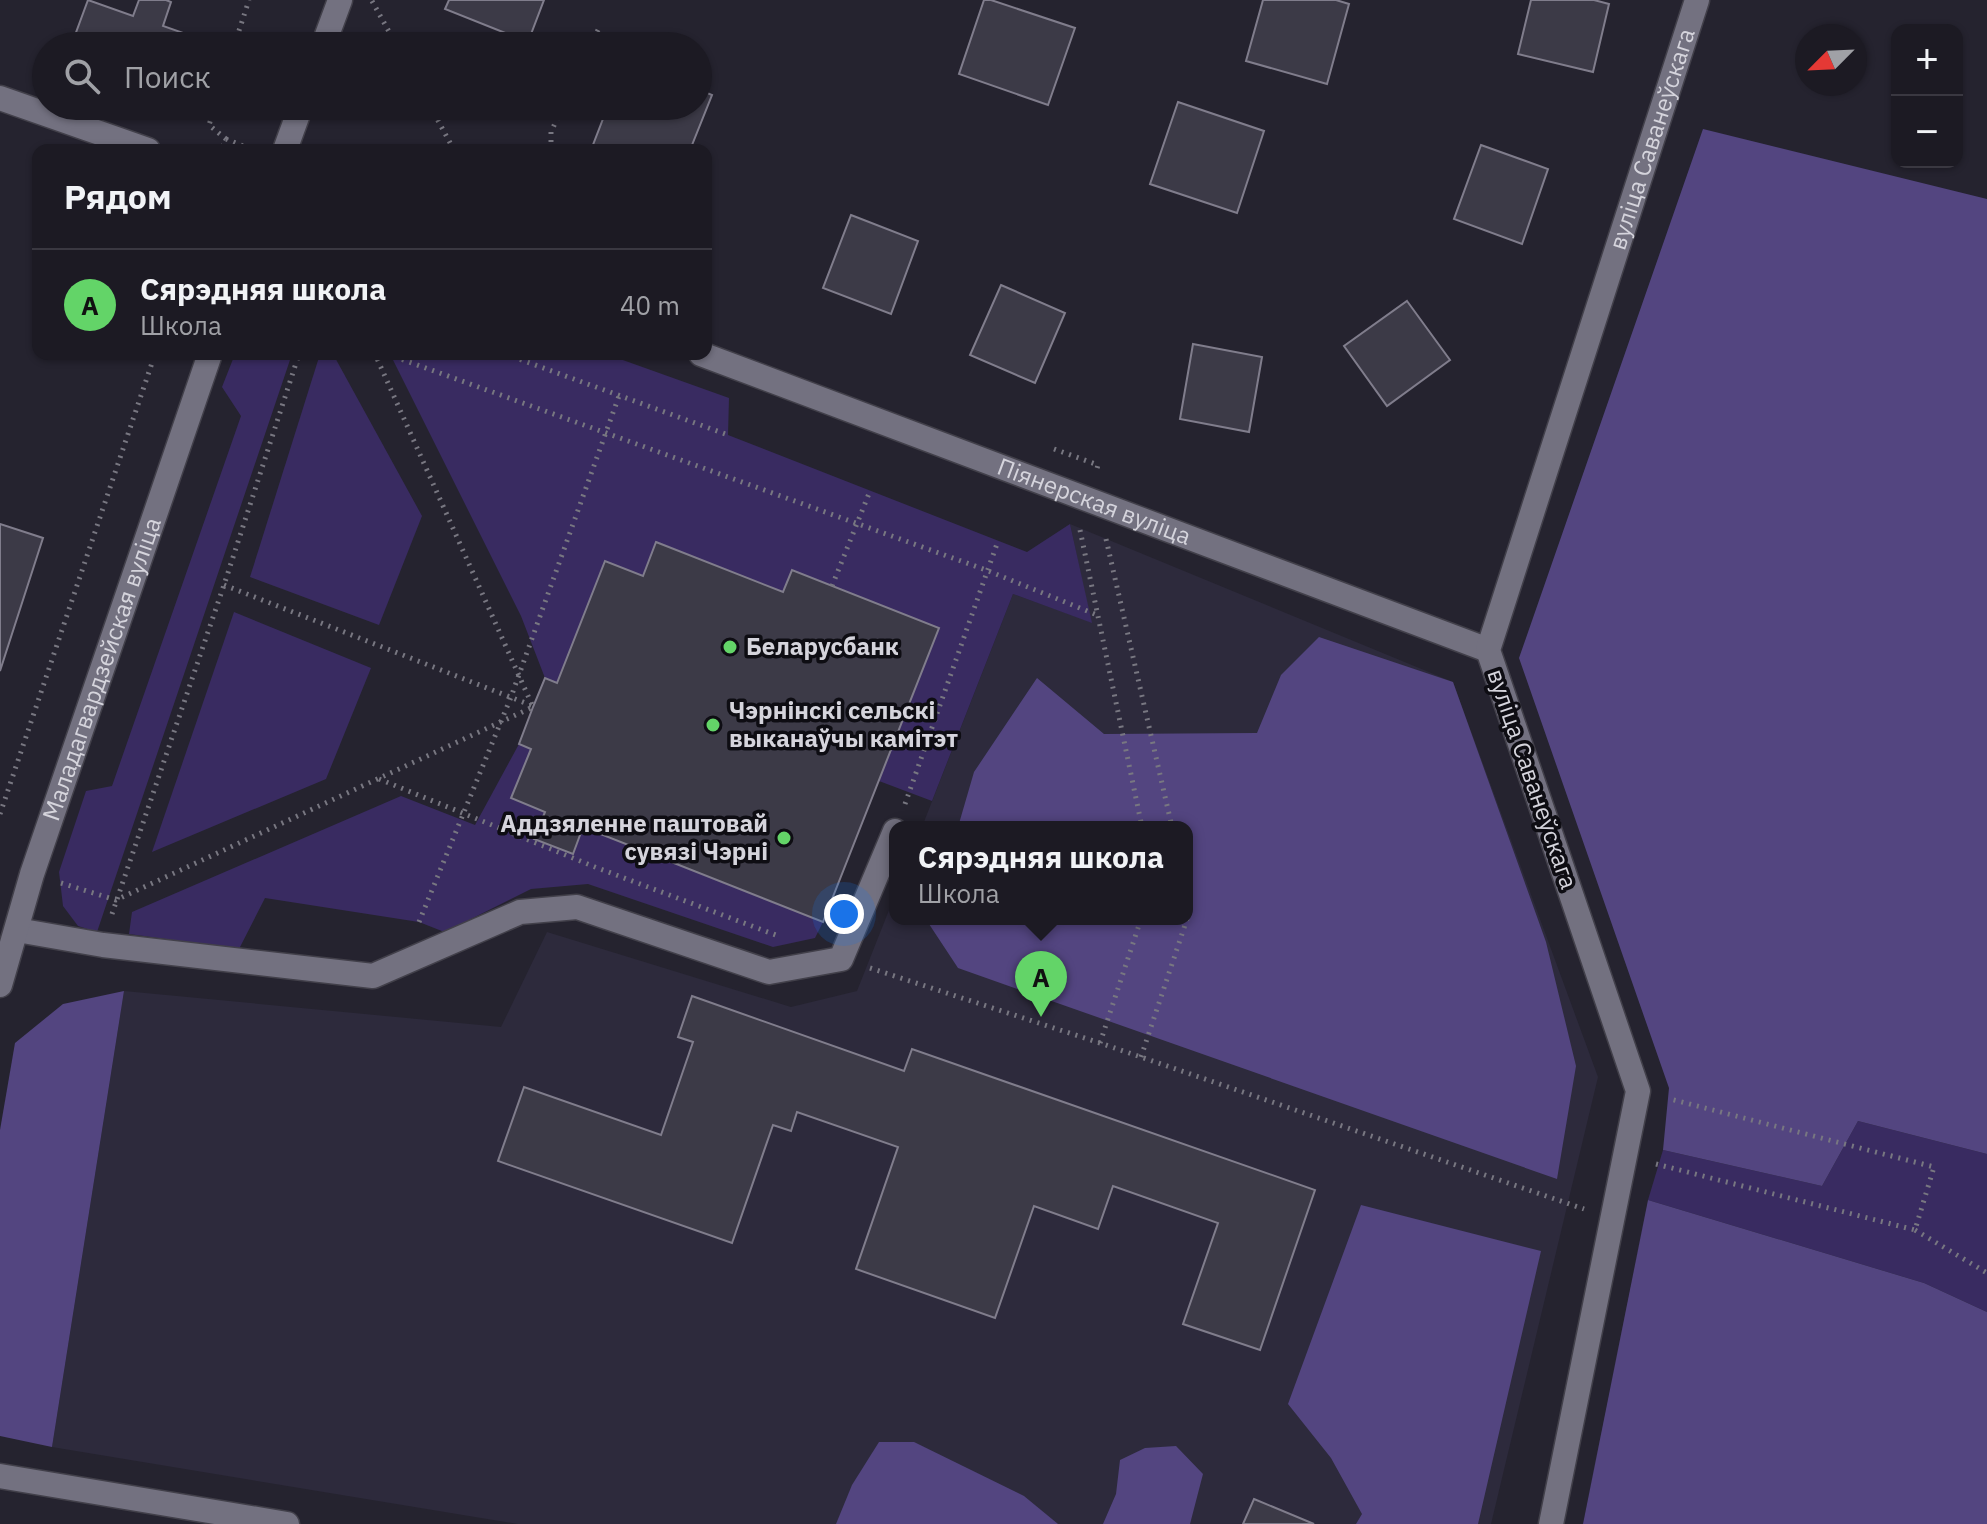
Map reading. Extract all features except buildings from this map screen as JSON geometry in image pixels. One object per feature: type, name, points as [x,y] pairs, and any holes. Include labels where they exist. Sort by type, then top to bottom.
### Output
[{"type":"street","points":[[328,32],[340,0]]},
{"type":"street","name":"вуліца Саванеўскага","points":[[1638,1091],[1488,650],[1697,0]]},
{"type":"street","points":[[0,98],[32,109]]},
{"type":"street","points":[[63,120],[131,144]]},
{"type":"street","points":[[287,144],[296,120]]},
{"type":"street","name":"Піянерская вуліца","points":[[712,358],[1074,497],[1087,499],[1488,650]]},
{"type":"street","name":"Маладагвардзейская вуліца","points":[[0,985],[32,874],[208,360]]},
{"type":"street","points":[[17,930],[103,945],[373,976],[520,912],[577,907],[769,972],[841,959],[889,845]]},
{"type":"street","points":[[1551,1524],[1638,1091]]},
{"type":"street","points":[[0,1476],[287,1524]]},
{"type":"path","points":[[239,32],[249,0]]},
{"type":"path","points":[[372,0],[389,32]]},
{"type":"path","points":[[597,32],[599,28]]},
{"type":"path","points":[[211,120],[209,125],[226,139],[238,144]]},
{"type":"path","points":[[438,120],[451,144]]},
{"type":"path","points":[[551,144],[551,132],[557,120]]},
{"type":"path","points":[[224,144],[226,139]]},
{"type":"path","points":[[0,814],[153,360]]},
{"type":"path","points":[[297,360],[116,900],[533,707]]},
{"type":"path","points":[[378,360],[533,707]]},
{"type":"path","points":[[404,360],[986,570],[1098,615]]},
{"type":"path","points":[[521,360],[728,435]]},
{"type":"path","points":[[419,922],[511,697],[619,396]]},
{"type":"path","points":[[1040,443],[1098,465],[1087,499]]},
{"type":"path","points":[[832,586],[870,491]]},
{"type":"path","points":[[1092,528],[1078,521],[1141,821]]},
{"type":"path","points":[[1105,535],[1171,821]]},
{"type":"path","points":[[899,821],[998,541]]},
{"type":"path","points":[[224,585],[533,707]]},
{"type":"path","points":[[379,779],[595,867],[783,937]]},
{"type":"path","points":[[1100,1043],[1139,925]]},
{"type":"path","points":[[1141,1057],[1185,925]]},
{"type":"path","points":[[841,959],[1100,1043],[1612,1218]]},
{"type":"path","points":[[1638,1091],[1934,1167],[1915,1230]]},
{"type":"path","points":[[1625,1156],[1915,1230],[1987,1273]]},
{"type":"shaded area","points":[[1703,129],[1987,199],[1987,1154],[1858,1121],[1822,1186],[1663,1150],[1669,1088],[1519,658]]},
{"type":"shaded area","points":[[233,360],[290,360],[97,932],[78,926],[63,906],[59,872],[86,791],[112,786],[241,416],[222,387]]},
{"type":"shaded area","points":[[318,360],[336,360],[422,516],[379,625],[250,577]]},
{"type":"shaded area","points":[[393,360],[623,360],[729,398],[728,435],[1027,552],[1070,524],[1092,623],[1013,594],[932,801],[879,781],[938,628],[792,570],[783,592],[657,542],[643,576],[605,561],[557,683],[545,678],[521,616]]},
{"type":"shaded area","points":[[1070,524],[1453,682],[1598,1077],[1491,1524],[518,1524],[52,1447],[124,991],[501,1027],[547,932],[791,1007],[857,991],[889,910],[889,925],[1193,925],[1193,821],[924,821],[1013,594],[1091,622]]},
{"type":"shaded area","points":[[234,612],[371,668],[326,779],[152,852]]},
{"type":"shaded area","points":[[1319,637],[1453,682],[1546,942],[1576,1066],[1557,1179],[958,968],[930,925],[1193,925],[1193,821],[960,821],[974,772],[1037,678],[1104,734],[1257,733],[1281,675]]},
{"type":"shaded area","points":[[519,744],[531,749],[512,798],[545,812],[573,853],[583,827],[823,922],[815,938],[773,947],[588,884],[531,889],[467,921],[452,935],[419,922],[265,898],[239,949],[129,934],[132,912],[401,796],[475,825]]},
{"type":"shaded area","points":[[124,991],[52,1447],[0,1436],[0,1130],[15,1043],[63,1004]]},
{"type":"shaded area","points":[[1858,1121],[1987,1154],[1987,1312],[1924,1283],[1648,1200],[1663,1150],[1822,1186]]},
{"type":"shaded area","points":[[1648,1200],[1924,1283],[1987,1312],[1987,1524],[1583,1524]]},
{"type":"shaded area","points":[[1361,1205],[1541,1251],[1478,1524],[1356,1524],[1362,1514],[1331,1458],[1288,1404]]},
{"type":"shaded area","points":[[879,1442],[914,1442],[1024,1496],[1058,1524],[836,1524],[852,1485]]},
{"type":"shaded area","points":[[1176,1446],[1203,1474],[1190,1524],[1103,1524],[1116,1494],[1120,1460],[1145,1448]]},
{"type":"place","name":"Беларусбанк","points":[[730,647]]},
{"type":"place","name":"Чэрнінскі сельскі выканаўчы камітэт","points":[[713,725]]},
{"type":"place","name":"Аддзяленне паштовай сувязі Чэрні","points":[[784,838]]},
{"type":"place","name":"Сярэдняя школа","points":[[1041,1017]]}]
